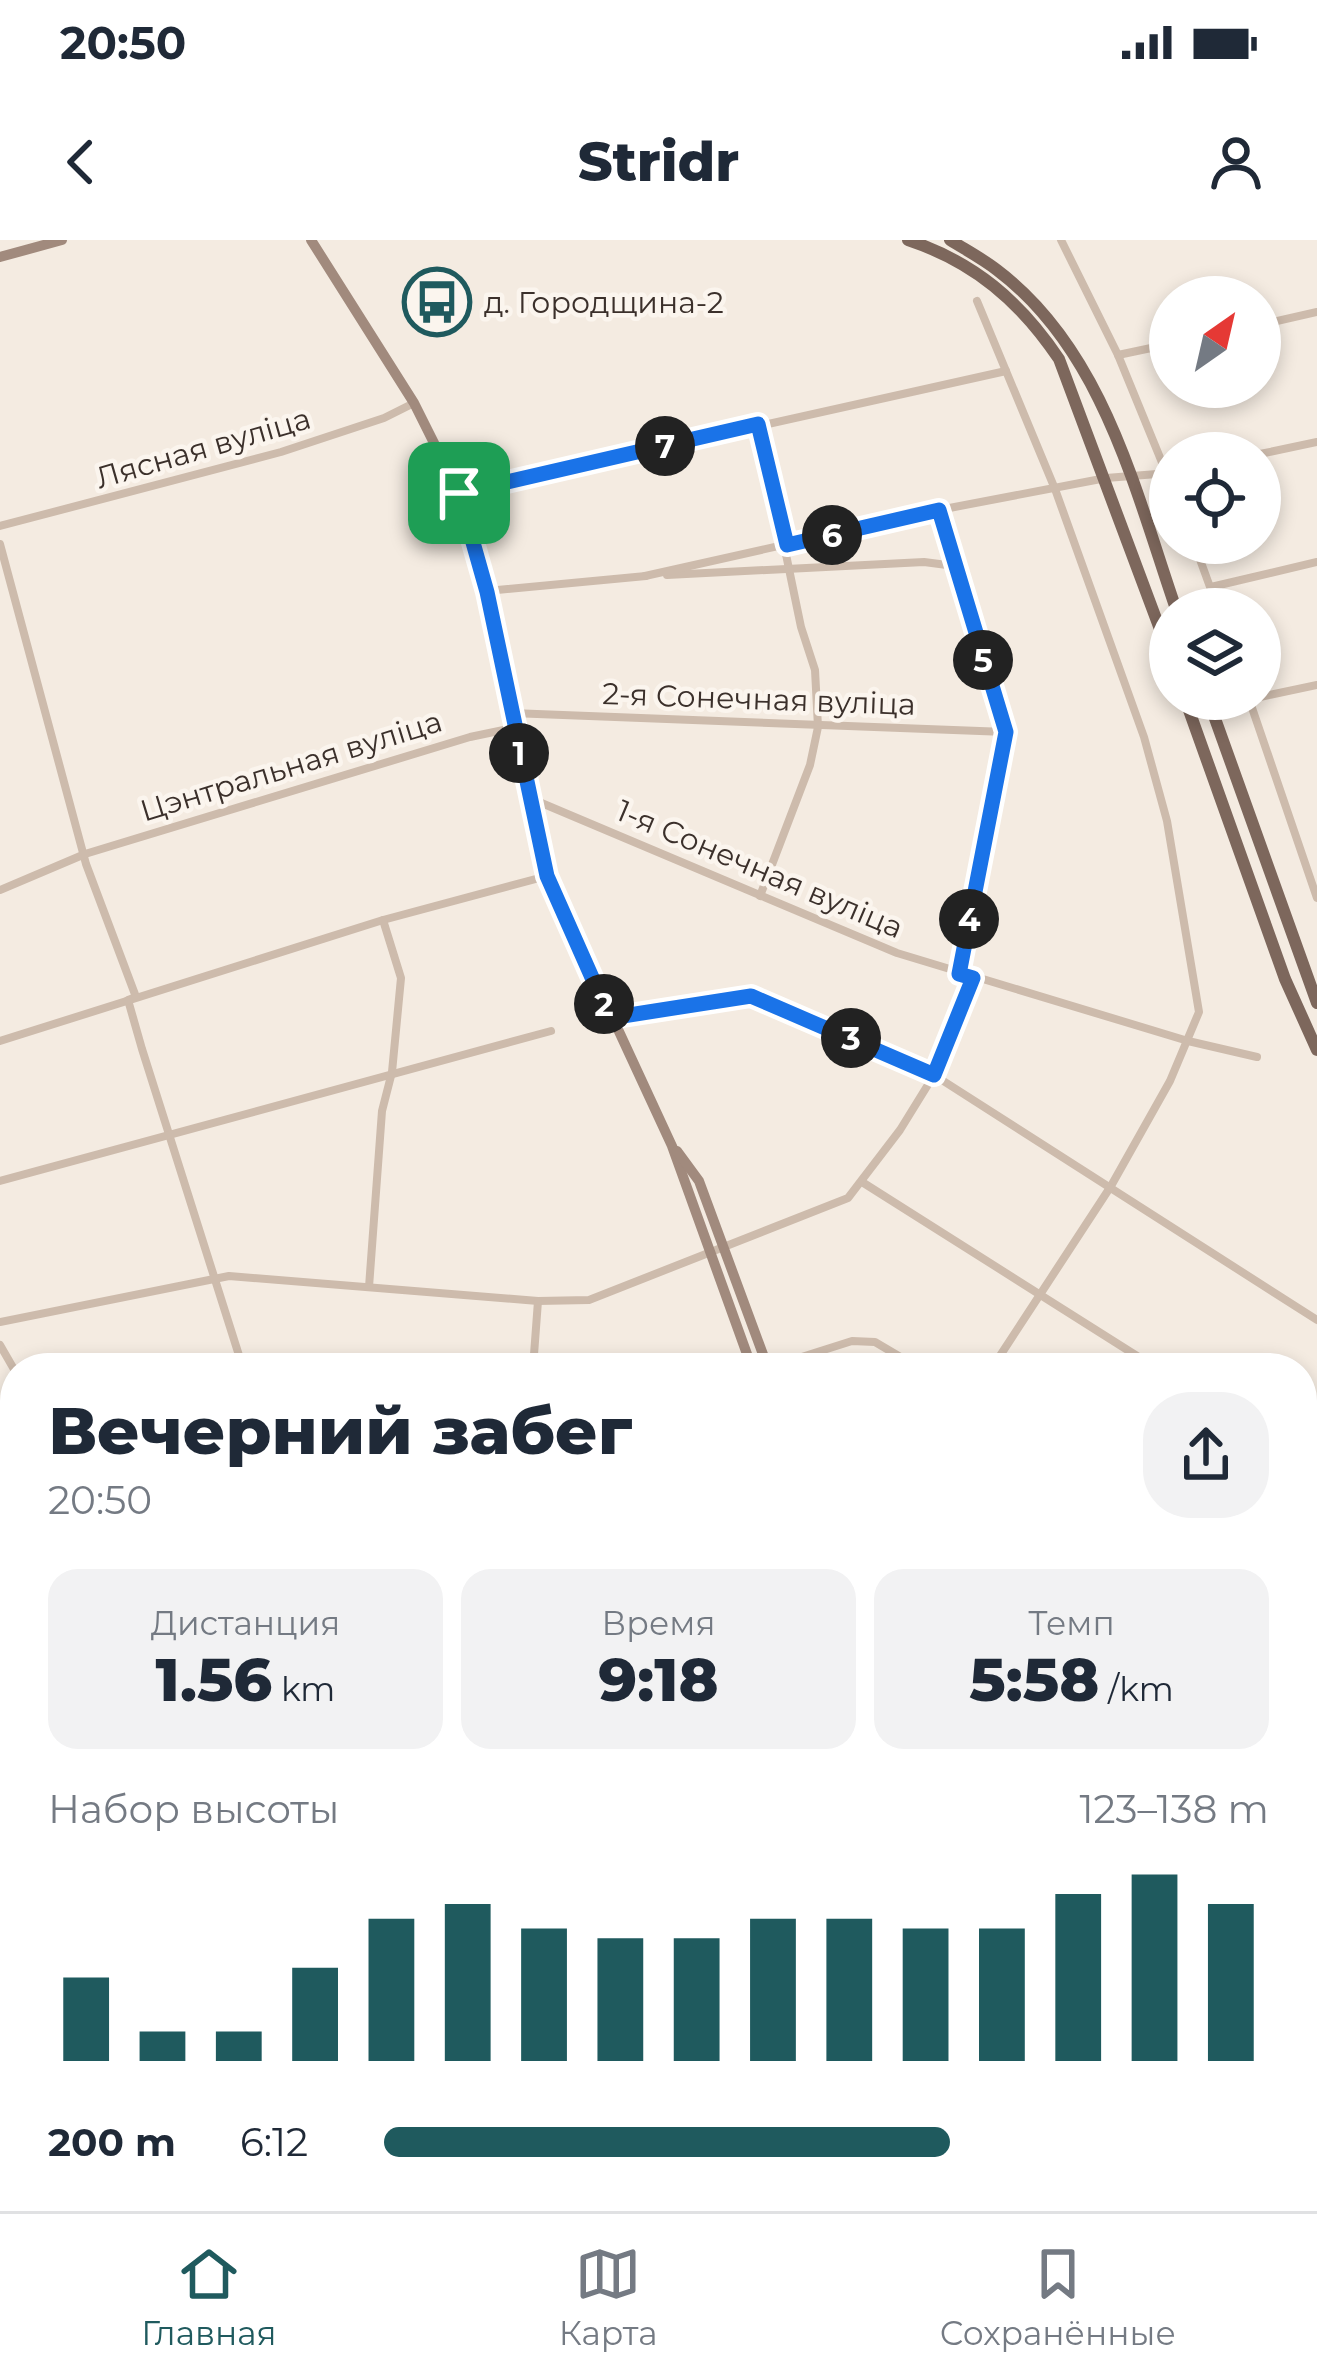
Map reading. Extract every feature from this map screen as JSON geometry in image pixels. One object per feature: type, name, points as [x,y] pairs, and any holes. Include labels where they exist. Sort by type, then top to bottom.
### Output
[{"type":"main road","points":[[0,257],[62,240]]},
{"type":"main road","points":[[311,240],[414,403],[459,493],[487,592],[547,876],[672,1146],[747,1353]]},
{"type":"main road","points":[[908,240],[939,250],[988,279],[1033,321],[1059,359],[1149,598]]},
{"type":"main road","points":[[950,240],[998,270],[1042,311],[1062,338],[1103,405],[1169,588]]},
{"type":"main road","points":[[1192,720],[1285,979],[1317,1050]]},
{"type":"main road","points":[[1216,720],[1317,1003]]},
{"type":"main road","points":[[672,1146],[699,1181],[762,1353]]},
{"type":"street","points":[[1060,240],[1150,432]]},
{"type":"street","points":[[977,301],[1055,489],[1124,674],[1167,821],[1199,1012],[1170,1081],[1111,1186],[1002,1353]]},
{"type":"street","points":[[1281,321],[1317,313]]},
{"type":"street","points":[[1118,355],[1149,348]]},
{"type":"street","points":[[459,493],[1006,371]]},
{"type":"street","name":"Лясная вуліца","points":[[0,526],[281,452],[384,418],[414,403]]},
{"type":"street","points":[[758,424],[816,679],[818,727],[810,765],[760,896]]},
{"type":"street","points":[[1281,450],[1317,442]]},
{"type":"street","points":[[645,576],[939,510],[1106,478],[1149,476]]},
{"type":"street","points":[[939,510],[1006,732],[959,974]]},
{"type":"street","points":[[0,544],[85,854],[238,1353]]},
{"type":"street","points":[[487,592],[645,576],[924,562],[947,566],[956,575]]},
{"type":"street","points":[[1202,564],[1210,587],[1317,562]]},
{"type":"street","points":[[1281,693],[1317,685]]},
{"type":"street","name":"2-я Сонечная вуліца","points":[[511,713],[1006,732]]},
{"type":"street","points":[[1256,720],[1317,898]]},
{"type":"street","name":"Цэнтральная вуліца","points":[[0,890],[85,854],[513,728]]},
{"type":"street","name":"1-я Сонечная вуліца","points":[[530,799],[860,939],[959,974],[1257,1057]]},
{"type":"street","points":[[0,1041],[383,920],[547,876]]},
{"type":"street","points":[[369,1287],[382,1111],[392,1072],[401,978],[383,920]]},
{"type":"street","points":[[0,1322],[216,1278],[538,1301],[589,1300],[848,1198],[934,1075],[973,978]]},
{"type":"street","points":[[610,1018],[751,996],[934,1075],[1317,1320]]},
{"type":"street","points":[[0,1181],[550,1031]]},
{"type":"street","points":[[862,1182],[1132,1353]]},
{"type":"street","points":[[533,1353],[538,1301]]},
{"type":"street","points":[[814,1353],[852,1341],[875,1342],[894,1353]]},
{"type":"place","name":"д. Городщина-2","points":[[437,302]]},
{"type":"route","points":[[758,424],[787,545],[939,510],[1006,732],[959,974],[973,978],[934,1075],[751,996],[610,1018],[547,876],[487,592],[459,493],[758,424]]}]
